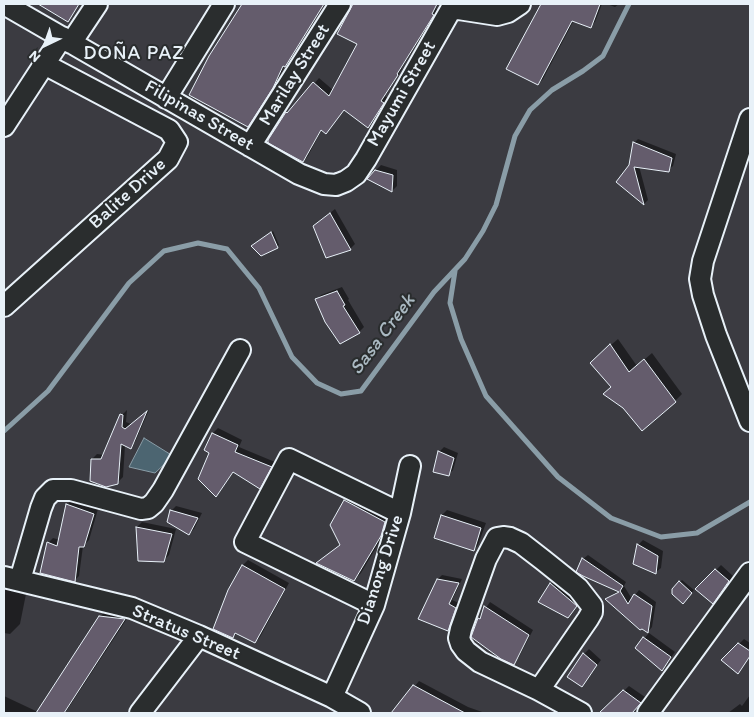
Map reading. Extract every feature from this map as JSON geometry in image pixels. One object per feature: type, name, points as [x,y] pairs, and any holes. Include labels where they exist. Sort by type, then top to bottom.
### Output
[{"type":"street","name":"Filipinas Street","points":[[4,4],[299,174],[324,184],[336,184],[346,181]]},
{"type":"street","points":[[4,126],[44,64],[97,4]]},
{"type":"street","points":[[166,98],[224,4]]},
{"type":"street","name":"Marilay Street","points":[[250,146],[340,4]]},
{"type":"street","points":[[453,6],[497,15],[508,12],[520,4]]},
{"type":"street","name":"Mayumi Street","points":[[346,181],[356,174],[366,159],[453,6]]},
{"type":"street","name":"Balite Drive","points":[[4,306],[168,159],[177,142],[169,130],[44,64]]},
{"type":"street","points":[[748,413],[716,335],[703,295],[700,279],[703,261],[750,119]]},
{"type":"street","points":[[12,578],[40,508],[45,498],[53,490],[71,490],[141,509],[148,508],[154,503],[240,350]]},
{"type":"street","points":[[374,605],[245,542],[288,459],[400,514]]},
{"type":"street","name":"Dianong Drive","points":[[332,698],[374,605],[400,514],[410,466]]},
{"type":"street","points":[[539,690],[588,619],[592,612],[592,606],[578,588],[521,543],[510,538],[497,538],[486,559],[460,629],[459,638],[466,650],[480,662],[539,690],[581,713]]},
{"type":"street","points":[[648,713],[750,573]]},
{"type":"street","name":"Stratus Street","points":[[12,578],[132,608],[199,636],[360,713]]},
{"type":"street","points":[[140,713],[199,636]]},
{"type":"water","points":[[144,438],[173,456],[155,473],[129,467]]},
{"type":"building","points":[[38,4],[79,4],[68,22]]},
{"type":"building","points":[[242,4],[324,4],[285,67],[283,66],[273,88],[248,127],[189,95],[209,56]]},
{"type":"building","points":[[353,4],[437,4],[432,14],[434,15],[381,101],[384,103],[368,128],[344,110],[326,134],[321,130],[303,162],[268,143],[268,140],[286,112],[313,82],[329,96],[357,44],[337,34]]},
{"type":"building","points":[[541,4],[600,4],[591,28],[572,21],[538,85],[506,69]]},
{"type":"building","points":[[633,142],[672,158],[669,172],[634,167],[644,205],[616,182],[629,165]]},
{"type":"building","points":[[375,170],[393,175],[392,192],[367,179]]},
{"type":"building","points":[[330,213],[351,250],[326,258],[313,226]]},
{"type":"building","points":[[271,232],[278,248],[261,256],[251,246]]},
{"type":"building","points":[[337,291],[345,305],[343,306],[360,333],[340,344],[325,322],[315,299]]},
{"type":"building","points":[[610,344],[629,372],[644,359],[676,402],[642,431],[623,408],[603,394],[611,387],[590,363]]},
{"type":"building","points":[[147,411],[131,449],[121,444],[118,484],[106,487],[90,481],[91,459],[101,459],[120,414],[123,415],[122,427],[125,429]]},
{"type":"building","points":[[212,433],[238,445],[235,452],[272,467],[260,489],[233,472],[216,497],[198,479],[209,453],[204,450]]},
{"type":"building","points":[[438,451],[454,458],[449,476],[433,472]]},
{"type":"building","points":[[344,500],[385,522],[381,536],[354,581],[316,563],[340,545],[330,525]]},
{"type":"building","points":[[66,504],[94,514],[84,547],[79,547],[75,582],[40,573],[47,542],[57,546]]},
{"type":"building","points":[[170,510],[198,518],[189,535],[167,522]]},
{"type":"building","points":[[441,515],[481,528],[474,551],[434,538]]},
{"type":"building","points":[[136,527],[172,534],[164,562],[138,561]]},
{"type":"building","points":[[637,544],[658,556],[656,574],[633,564]]},
{"type":"building","points":[[582,558],[623,586],[620,591],[628,604],[634,594],[652,606],[648,633],[642,629],[640,630],[605,599],[619,592],[576,572]]},
{"type":"building","points":[[242,565],[285,589],[255,643],[235,633],[233,638],[213,629],[228,590]]},
{"type":"building","points":[[715,569],[729,581],[713,604],[695,589]]},
{"type":"building","points":[[437,579],[459,583],[449,604],[456,608],[448,631],[418,619]]},
{"type":"building","points":[[679,581],[692,593],[683,604],[672,594],[672,589]]},
{"type":"building","points":[[550,583],[577,606],[568,618],[538,602]]},
{"type":"building","points":[[484,606],[529,635],[514,665],[501,659],[471,637]]},
{"type":"building","points":[[99,616],[125,619],[64,713],[36,713]]},
{"type":"building","points":[[643,637],[671,657],[662,671],[635,648]]},
{"type":"building","points":[[738,643],[750,651],[750,656],[738,674],[721,660]]},
{"type":"building","points":[[583,653],[597,665],[582,687],[567,677]]},
{"type":"building","points":[[413,685],[437,698],[465,713],[391,713]]},
{"type":"building","points":[[623,690],[641,703],[632,713],[599,713]]},
{"type":"waterway","name":"Sasa Creek","points":[[4,431],[48,391],[129,283],[164,251],[198,243],[227,249],[259,288],[292,357],[317,383],[341,394],[361,391],[434,292],[465,259],[483,231],[496,205],[515,136],[530,110],[552,90],[603,56],[629,4]]},
{"type":"waterway","points":[[455,271],[450,303],[461,339],[486,396],[558,477],[611,518],[661,537],[697,533],[750,502]]},
{"type":"district","name":"DOÑA PAZ","points":[[134,54]]}]
